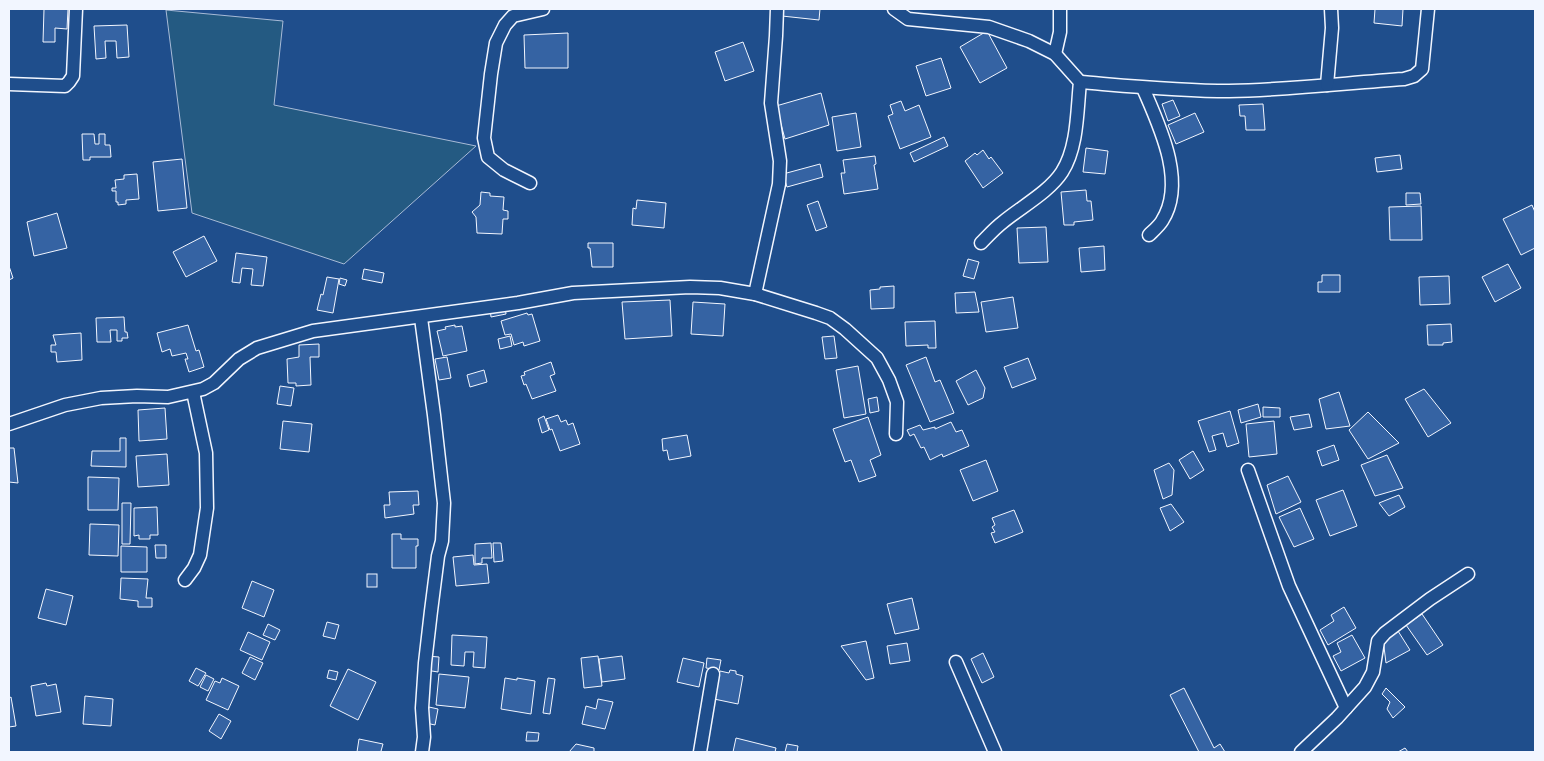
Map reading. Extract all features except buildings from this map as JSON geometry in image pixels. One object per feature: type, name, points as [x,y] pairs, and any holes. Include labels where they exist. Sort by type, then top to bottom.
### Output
[{"type":"street","points":[[9,84],[64,86],[69,82],[73,76],[76,9]]},
{"type":"street","points":[[530,183],[504,170],[488,157],[484,138],[490,74],[496,43],[504,25],[514,16],[543,9]]},
{"type":"street","points":[[755,294],[779,184],[780,161],[771,103],[777,9]]},
{"type":"street","points":[[894,9],[908,19],[990,27],[1006,32],[1055,54],[1080,82],[1143,88],[1226,91],[1404,79],[1418,73],[1422,69],[1428,9]]},
{"type":"street","points":[[1055,54],[1060,32],[1060,9]]},
{"type":"street","points":[[1327,85],[1332,9]]},
{"type":"street","points":[[981,243],[1002,222],[1038,196],[1062,172],[1074,137],[1080,82]]},
{"type":"street","points":[[1143,88],[1156,118],[1172,166],[1170,202],[1163,220],[1149,235]]},
{"type":"street","points":[[9,424],[65,405],[101,398],[168,397],[194,392],[210,386],[239,359],[257,348],[313,332],[421,318],[573,293],[690,287],[720,288],[755,294],[830,318],[845,328],[877,358],[889,380],[897,402],[896,434]]},
{"type":"street","points":[[421,318],[444,504],[442,541],[430,612],[422,708],[424,738],[422,752]]},
{"type":"street","points":[[184,580],[194,568],[200,555],[207,508],[206,453],[194,392]]},
{"type":"street","points":[[1248,470],[1289,586],[1346,708]]},
{"type":"street","points":[[1301,752],[1365,687],[1371,678],[1378,641],[1385,633],[1430,599],[1468,574]]},
{"type":"street","points":[[956,662],[995,752]]},
{"type":"street","points":[[700,752],[712,674]]},
{"type":"shaded area","points":[[166,10],[283,21],[274,105],[476,146],[344,264],[192,213]]}]
